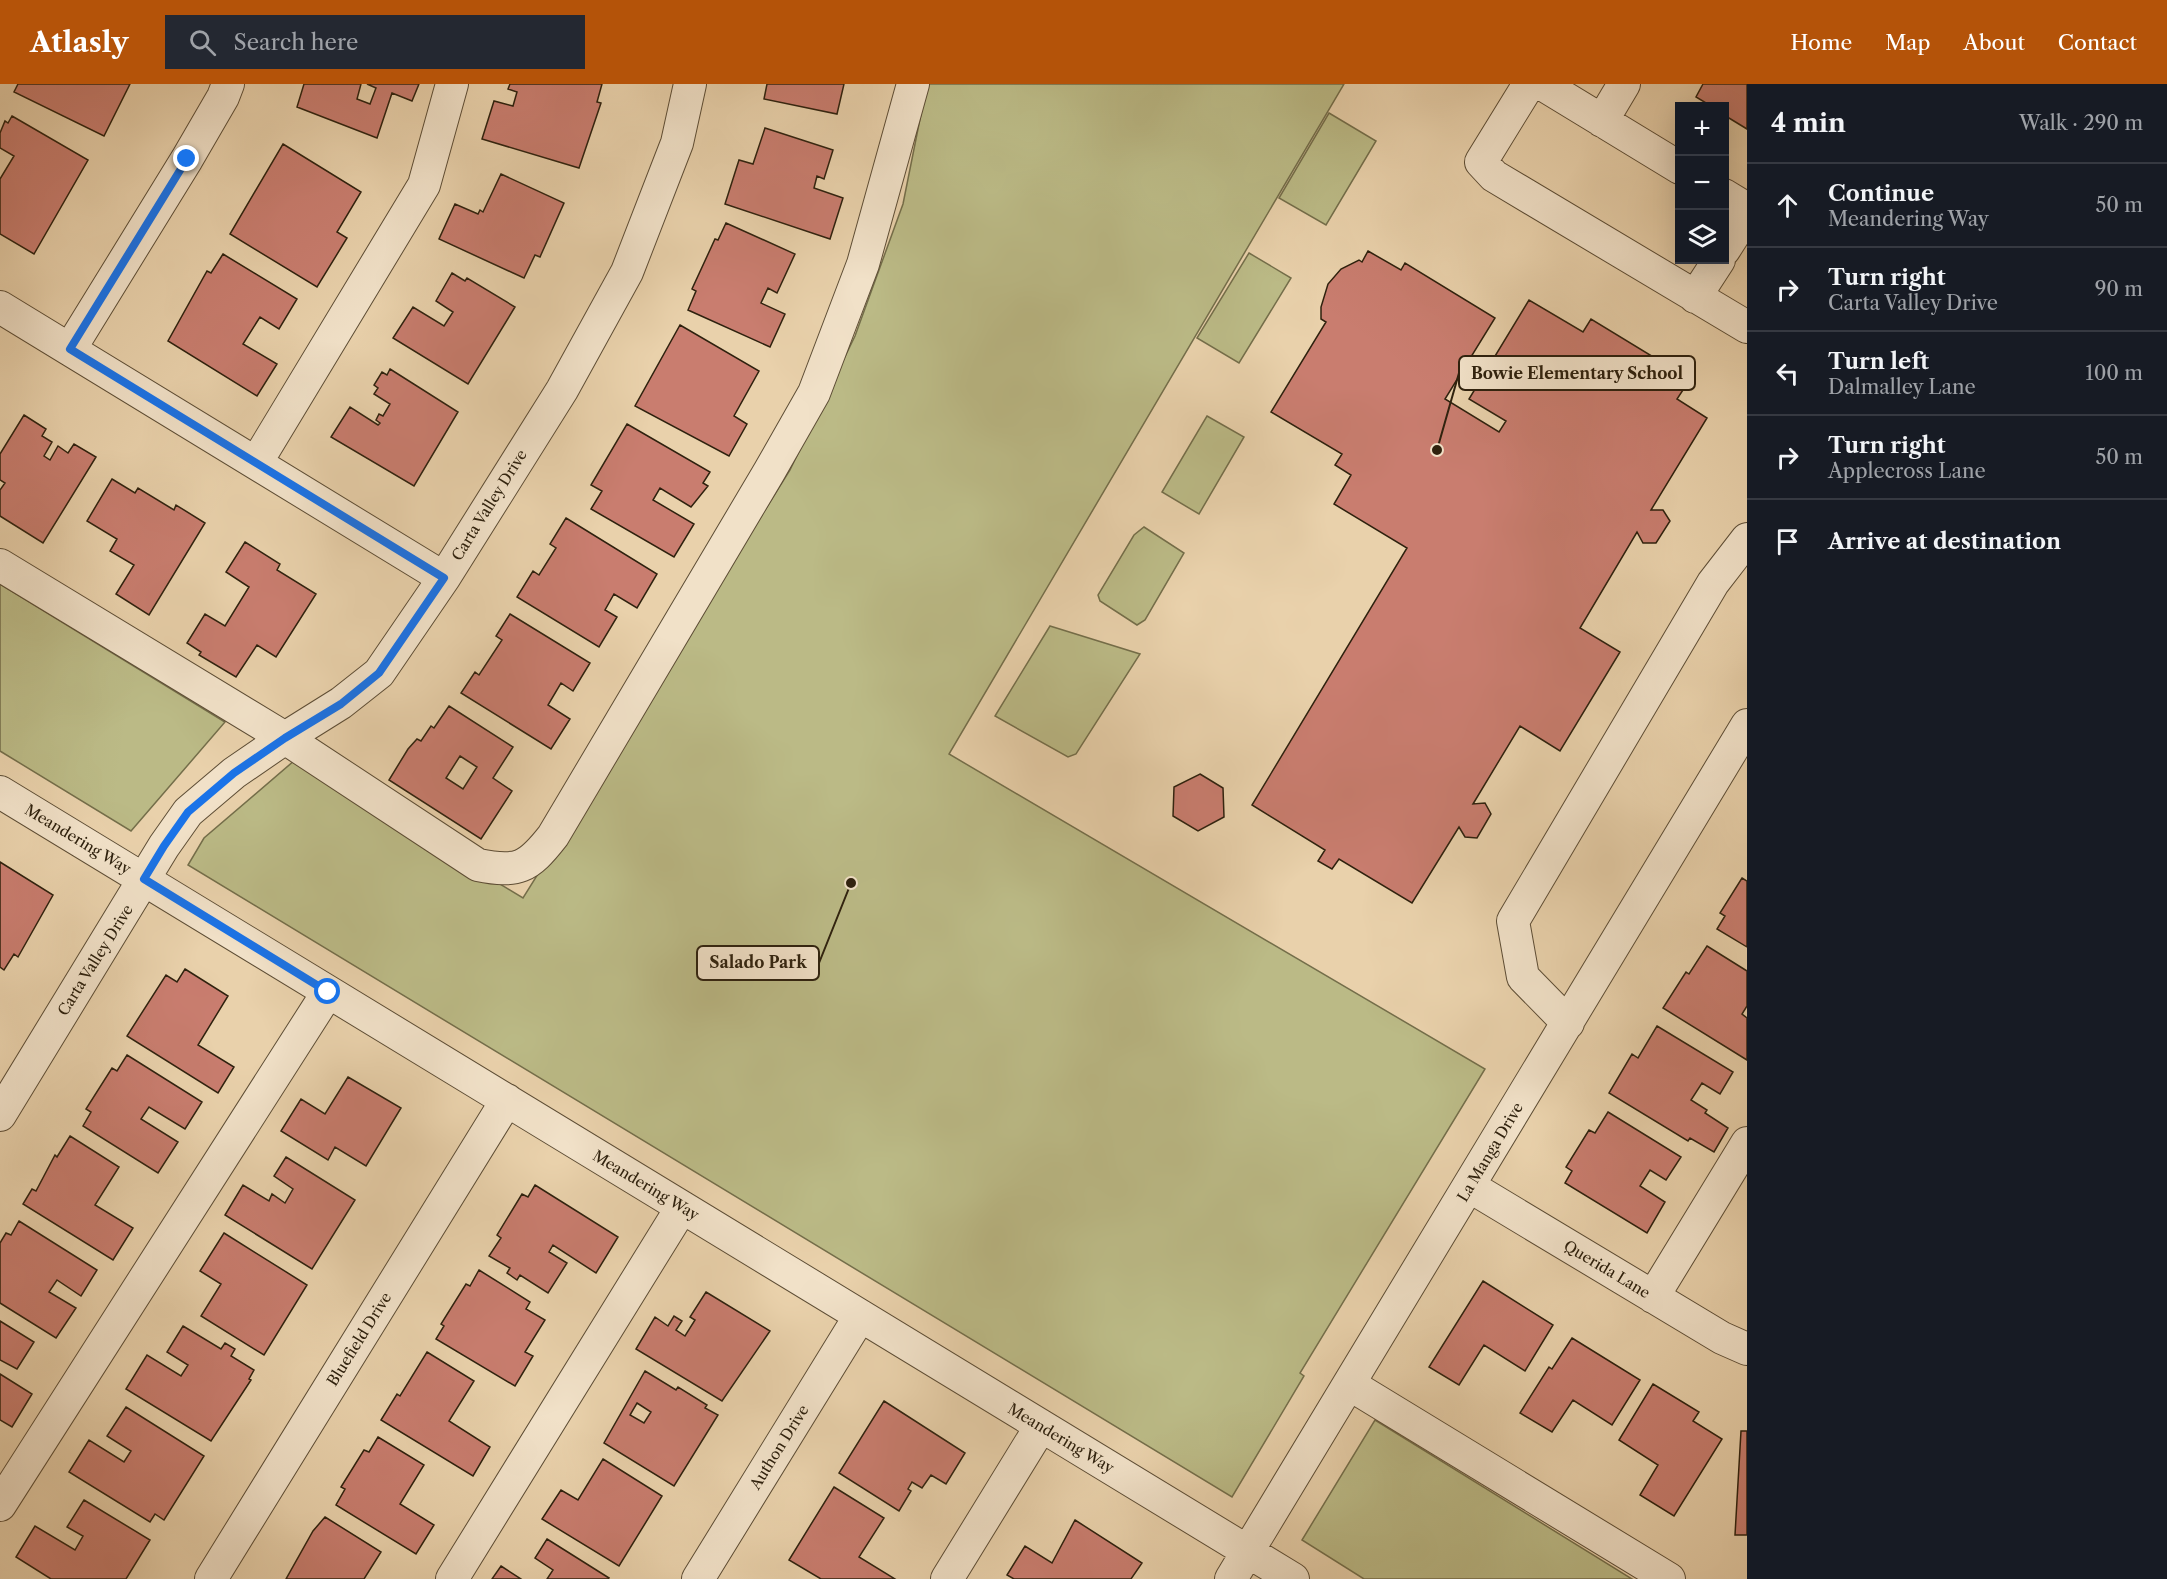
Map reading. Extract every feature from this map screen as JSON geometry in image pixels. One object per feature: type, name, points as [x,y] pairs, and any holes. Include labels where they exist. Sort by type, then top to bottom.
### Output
[{"type":"street","points":[[70,349],[187,159],[228,84]]},
{"type":"street","points":[[256,462],[424,185],[452,84]]},
{"type":"street","name":"Carta Valley Drive","points":[[0,1114],[164,846],[188,812],[234,773],[341,704],[379,673],[444,578],[562,390],[627,272],[677,143],[690,84]]},
{"type":"street","points":[[0,565],[285,738],[478,865],[499,870],[515,869],[537,856],[553,836],[770,472],[814,393],[863,264],[913,84]]},
{"type":"street","points":[[1529,84],[1481,162],[1494,176],[1747,327]]},
{"type":"street","points":[[1542,84],[1675,165]]},
{"type":"street","points":[[1602,120],[1624,84]]},
{"type":"street","points":[[1729,198],[1747,209]]},
{"type":"street","points":[[1729,243],[1747,214]]},
{"type":"street","points":[[1695,297],[1716,264]]},
{"type":"street","points":[[0,307],[444,578]]},
{"type":"street","points":[[1568,1023],[1523,976],[1513,921],[1713,584],[1747,539]]},
{"type":"street","name":"La Manga Drive","points":[[1231,1579],[1747,725]]},
{"type":"street","name":"Meandering Way","points":[[0,792],[1293,1579]]},
{"type":"street","points":[[0,1505],[328,992]]},
{"type":"street","name":"Bluefield Drive","points":[[211,1579],[507,1100]]},
{"type":"street","points":[[1653,1297],[1747,1143]]},
{"type":"street","name":"Querida Lane","points":[[1469,1186],[1722,1338],[1747,1349]]},
{"type":"street","points":[[452,1579],[682,1207]]},
{"type":"street","name":"Authon Drive","points":[[698,1579],[860,1316]]},
{"type":"street","points":[[1349,1384],[1669,1579]]},
{"type":"street","points":[[947,1579],[1041,1426]]},
{"type":"shaded area","points":[[927,84],[1344,84],[949,754],[1485,1069],[1300,1373],[1304,1376],[1232,1497],[188,865],[204,838],[295,760],[523,898],[790,470],[855,336],[903,204]]},
{"type":"shaded area","points":[[1329,113],[1376,141],[1326,225],[1279,198]]},
{"type":"shaded area","points":[[1249,253],[1291,278],[1239,363],[1197,338]]},
{"type":"shaded area","points":[[1207,416],[1244,437],[1199,514],[1162,492]]},
{"type":"shaded area","points":[[1144,527],[1184,553],[1145,620],[1137,625],[1100,601],[1098,595],[1134,535]]},
{"type":"shaded area","points":[[0,584],[225,722],[131,831],[0,751]]},
{"type":"shaded area","points":[[1050,626],[1140,654],[1076,754],[1068,757],[995,716]]},
{"type":"shaded area","points":[[1375,1420],[1632,1579],[1364,1579],[1302,1540]]},
{"type":"building","points":[[18,84],[130,84],[104,136],[14,92]]},
{"type":"building","points":[[304,84],[361,84],[357,99],[370,104],[376,88],[367,84],[419,84],[412,101],[392,93],[377,138],[297,107]]},
{"type":"building","points":[[510,84],[602,84],[597,102],[601,103],[579,168],[482,139],[494,101],[513,106],[517,92],[508,89]]},
{"type":"building","points":[[767,84],[844,84],[837,114],[764,99]]},
{"type":"building","points":[[1703,84],[1747,84],[1747,129],[1729,118],[1729,102],[1704,102],[1696,97]]},
{"type":"building","points":[[12,116],[88,160],[34,254],[0,234],[0,179],[14,156],[0,148],[0,133],[5,121],[8,123]]},
{"type":"building","points":[[765,128],[833,150],[824,179],[817,176],[814,188],[843,198],[830,239],[725,204],[739,160],[753,164]]},
{"type":"building","points":[[283,144],[361,192],[337,232],[347,238],[317,287],[230,234]]},
{"type":"building","points":[[501,174],[564,203],[540,257],[535,255],[524,278],[439,239],[455,204],[478,214],[480,210],[483,212]]},
{"type":"building","points":[[726,223],[795,254],[777,293],[768,288],[761,303],[785,314],[770,347],[688,310],[696,291],[692,289],[715,239],[718,240]]},
{"type":"building","points":[[1368,251],[1401,270],[1405,263],[1495,318],[1445,399],[1499,432],[1506,421],[1469,399],[1529,300],[1583,332],[1591,319],[1678,372],[1671,383],[1683,390],[1677,399],[1707,418],[1651,510],[1663,510],[1670,521],[1656,543],[1643,543],[1637,532],[1580,628],[1620,652],[1560,751],[1520,726],[1473,804],[1485,803],[1491,814],[1477,838],[1465,837],[1459,827],[1412,903],[1339,859],[1332,869],[1318,861],[1325,850],[1252,805],[1407,548],[1334,504],[1351,475],[1335,465],[1342,454],[1271,412],[1326,322],[1321,319],[1321,307],[1328,284],[1341,269],[1359,260],[1362,262]]},
{"type":"building","points":[[223,254],[297,299],[279,329],[260,317],[243,344],[277,364],[257,396],[168,341],[207,271],[211,273]]},
{"type":"building","points":[[452,273],[465,281],[467,278],[515,307],[468,384],[393,338],[413,307],[444,326],[453,312],[436,301]]},
{"type":"building","points":[[680,325],[759,371],[734,416],[747,424],[729,456],[635,406]]},
{"type":"building","points":[[390,369],[458,412],[414,486],[331,437],[350,407],[378,425],[380,423],[376,420],[379,414],[383,416],[390,404],[374,394],[378,388],[374,385],[382,372],[387,375]]},
{"type":"building","points":[[24,415],[46,429],[42,436],[52,442],[44,456],[50,460],[58,446],[68,453],[74,444],[96,457],[43,543],[0,516],[0,490],[5,483],[0,480],[0,454]]},
{"type":"building","points":[[627,424],[710,472],[703,483],[708,486],[691,507],[660,488],[653,500],[694,524],[674,557],[591,509],[602,491],[591,485]]},
{"type":"building","points":[[112,479],[135,493],[138,488],[174,510],[176,505],[205,523],[149,615],[116,594],[134,565],[110,551],[117,539],[87,521]]},
{"type":"building","points":[[566,518],[657,574],[637,608],[614,594],[605,610],[617,617],[599,647],[517,597],[533,571],[539,575],[556,548],[550,544]]},
{"type":"building","points":[[245,542],[280,564],[277,570],[316,594],[276,657],[257,645],[236,677],[199,655],[201,652],[187,643],[205,614],[225,626],[249,587],[226,572]]},
{"type":"building","points":[[510,614],[590,663],[573,691],[561,683],[548,705],[570,719],[551,749],[461,693],[475,672],[479,675],[502,640],[496,636]]},
{"type":"building","points":[[449,706],[513,747],[493,778],[512,791],[481,839],[389,780],[408,749],[417,739],[421,741],[431,726],[434,728]],"holes":[[[460,756],[477,767],[463,789],[446,778]]]},
{"type":"building","points":[[1200,774],[1223,788],[1224,817],[1198,831],[1173,816],[1174,787]]},
{"type":"building","points":[[0,862],[53,895],[18,957],[14,954],[4,970],[0,967]]},
{"type":"building","points":[[1742,878],[1747,881],[1747,947],[1717,929],[1725,916],[1720,913]]},
{"type":"building","points":[[1707,946],[1747,971],[1747,1006],[1742,1014],[1747,1018],[1747,1060],[1663,1008],[1686,972],[1689,974]]},
{"type":"building","points":[[185,969],[228,996],[198,1045],[234,1067],[218,1093],[127,1036],[166,975],[177,982]]},
{"type":"building","points":[[1657,1026],[1733,1072],[1720,1094],[1702,1083],[1691,1100],[1707,1110],[1705,1113],[1728,1128],[1714,1152],[1690,1138],[1688,1141],[1609,1093],[1632,1054],[1638,1058]]},
{"type":"building","points":[[127,1055],[202,1102],[185,1129],[149,1107],[141,1119],[178,1142],[158,1173],[83,1126],[91,1112],[86,1109],[112,1068],[117,1071]]},
{"type":"building","points":[[348,1077],[401,1108],[366,1166],[335,1147],[328,1160],[281,1131],[301,1099],[325,1114]]},
{"type":"building","points":[[1608,1112],[1681,1157],[1666,1180],[1650,1170],[1640,1186],[1665,1202],[1647,1233],[1565,1183],[1572,1171],[1566,1167],[1589,1130],[1595,1133]]},
{"type":"building","points":[[70,1136],[119,1167],[95,1205],[133,1228],[113,1260],[23,1204],[32,1189],[36,1191],[55,1155],[57,1157]]},
{"type":"building","points":[[286,1157],[355,1200],[312,1269],[225,1215],[243,1185],[269,1201],[272,1194],[285,1203],[293,1189],[274,1176]]},
{"type":"building","points":[[535,1185],[618,1237],[596,1273],[553,1245],[549,1252],[567,1263],[548,1293],[520,1275],[517,1280],[507,1273],[510,1268],[489,1256],[501,1238],[497,1235],[522,1194],[528,1197]]},
{"type":"building","points":[[19,1221],[97,1270],[81,1296],[57,1280],[49,1292],[76,1308],[56,1338],[0,1303],[0,1243],[6,1233],[11,1235]]},
{"type":"building","points":[[224,1233],[307,1285],[264,1355],[201,1316],[221,1284],[200,1271]]},
{"type":"building","points":[[479,1270],[530,1302],[526,1309],[545,1320],[525,1352],[533,1356],[515,1386],[436,1339],[444,1326],[441,1324],[466,1284],[470,1286]]},
{"type":"building","points":[[1483,1281],[1553,1325],[1525,1371],[1484,1345],[1459,1385],[1429,1367]]},
{"type":"building","points":[[706,1292],[770,1331],[722,1401],[636,1349],[655,1317],[668,1326],[674,1316],[682,1321],[676,1330],[685,1336],[695,1320],[690,1317]]},
{"type":"building","points":[[0,1321],[34,1342],[17,1369],[0,1360]]},
{"type":"building","points":[[183,1326],[221,1349],[225,1343],[235,1349],[231,1356],[254,1370],[249,1379],[251,1380],[211,1441],[126,1389],[147,1355],[181,1376],[188,1365],[167,1352]]},
{"type":"building","points":[[1572,1338],[1640,1380],[1612,1425],[1573,1400],[1552,1432],[1520,1413],[1549,1367],[1552,1369]]},
{"type":"building","points":[[427,1352],[474,1381],[449,1421],[490,1447],[473,1476],[381,1420],[397,1394],[400,1396]]},
{"type":"building","points":[[645,1371],[676,1390],[678,1387],[707,1405],[705,1408],[718,1415],[674,1486],[604,1443]],"holes":[[[637,1403],[651,1412],[644,1423],[630,1415]]]},
{"type":"building","points":[[0,1374],[32,1394],[12,1427],[0,1420]]},
{"type":"building","points":[[1653,1384],[1699,1412],[1693,1421],[1722,1439],[1674,1516],[1640,1495],[1658,1465],[1619,1440]]},
{"type":"building","points":[[884,1401],[965,1453],[946,1484],[931,1475],[922,1488],[912,1482],[908,1489],[911,1491],[899,1511],[839,1473]]},
{"type":"building","points":[[126,1407],[204,1456],[164,1520],[155,1514],[150,1522],[69,1472],[89,1440],[124,1462],[131,1451],[107,1436]]},
{"type":"building","points":[[1741,1431],[1747,1431],[1747,1535],[1735,1535]]},
{"type":"building","points":[[378,1437],[424,1465],[400,1504],[434,1525],[416,1554],[336,1505],[345,1489],[341,1487],[364,1450],[369,1452]]},
{"type":"building","points":[[603,1459],[662,1496],[619,1566],[542,1519],[561,1490],[578,1500]]},
{"type":"building","points":[[834,1487],[884,1518],[859,1557],[895,1579],[821,1579],[789,1560]]},
{"type":"building","points":[[84,1500],[150,1540],[126,1579],[51,1579],[16,1557],[35,1526],[75,1550],[83,1536],[67,1527]]},
{"type":"building","points":[[325,1517],[381,1552],[364,1579],[286,1579],[313,1531]]},
{"type":"building","points":[[1075,1520],[1142,1563],[1131,1579],[1014,1579],[1007,1575],[1025,1546],[1052,1563]]},
{"type":"building","points":[[547,1539],[609,1578],[547,1579],[553,1570],[535,1558]]},
{"type":"building","points":[[501,1566],[521,1579],[492,1579]]},
{"type":"place","name":"Bowie Elementary School","points":[[1437,450]]},
{"type":"place","name":"Salado Park","points":[[851,883]]},
{"type":"route","points":[[187,159],[70,349],[444,578],[379,673],[341,704],[234,773],[188,812],[144,879],[328,992]]}]
